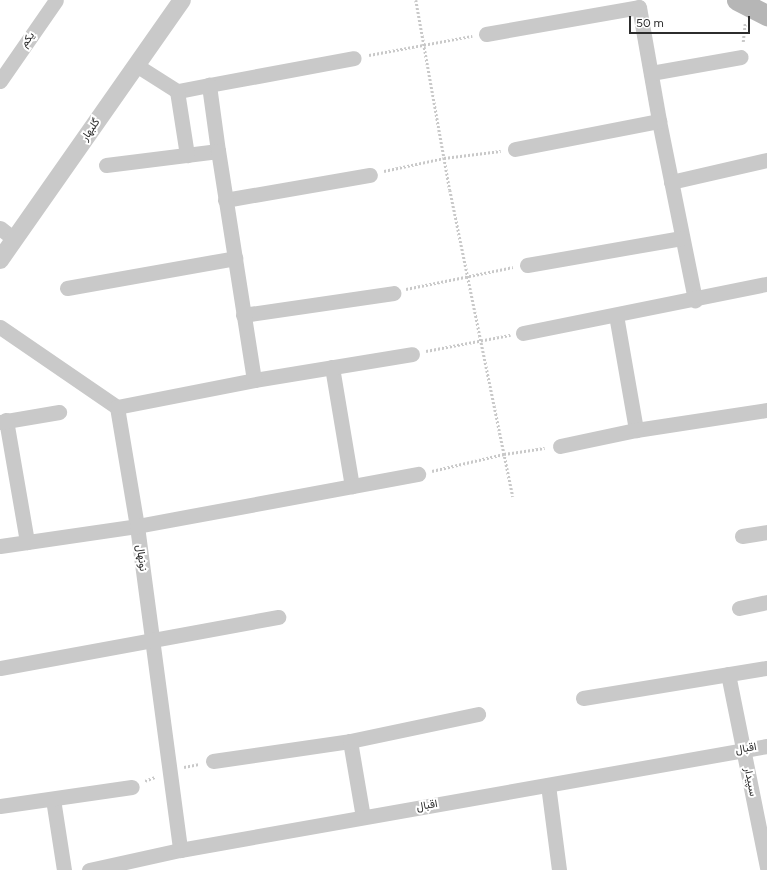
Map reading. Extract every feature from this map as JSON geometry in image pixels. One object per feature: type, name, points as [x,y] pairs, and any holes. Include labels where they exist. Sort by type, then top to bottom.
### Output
[{"type":"main road","points":[[742,2],[767,15]]},
{"type":"street","name":"یکم","points":[[0,81],[56,0]]},
{"type":"street","name":"گلبهار","points":[[0,260],[182,0]]},
{"type":"street","points":[[486,34],[639,7],[659,121],[695,300]]},
{"type":"street","points":[[651,72],[741,57]]},
{"type":"street","points":[[136,65],[177,91],[354,58]]},
{"type":"street","points":[[209,84],[225,200],[254,380]]},
{"type":"street","points":[[177,91],[187,155]]},
{"type":"street","points":[[515,149],[659,121]]},
{"type":"street","points":[[106,165],[218,151]]},
{"type":"street","points":[[671,182],[767,160]]},
{"type":"street","points":[[225,200],[370,174]]},
{"type":"street","points":[[0,228],[14,239]]},
{"type":"street","points":[[527,265],[682,238]]},
{"type":"street","points":[[67,288],[234,258]]},
{"type":"street","points":[[523,333],[695,300],[767,284]]},
{"type":"street","points":[[243,315],[393,292]]},
{"type":"street","points":[[616,315],[636,430]]},
{"type":"street","points":[[0,327],[117,407],[254,380],[412,354]]},
{"type":"street","points":[[332,367],[352,486]]},
{"type":"street","name":"نونهال","points":[[117,407],[137,526],[180,850]]},
{"type":"street","points":[[560,446],[636,430],[767,410]]},
{"type":"street","points":[[28,542],[3,421],[59,412]]},
{"type":"street","points":[[0,546],[137,526],[418,474]]},
{"type":"street","points":[[742,536],[767,532]]},
{"type":"street","points":[[739,608],[767,602]]},
{"type":"street","points":[[0,668],[152,642],[278,617]]},
{"type":"street","points":[[583,698],[767,668]]},
{"type":"street","name":"سپیدار","points":[[728,674],[767,867]]},
{"type":"street","points":[[213,762],[350,741],[478,714]]},
{"type":"street","points":[[350,741],[363,817]]},
{"type":"street","name":"اقبال","points":[[89,870],[180,850],[767,746]]},
{"type":"street","points":[[548,784],[559,870]]},
{"type":"street","points":[[0,806],[132,787]]},
{"type":"street","points":[[53,799],[64,870]]},
{"type":"path","points":[[416,0],[444,158],[513,497]]},
{"type":"path","points":[[741,57],[742,2]]},
{"type":"path","points":[[354,58],[486,34]]},
{"type":"path","points":[[370,174],[444,158],[515,149]]},
{"type":"path","points":[[393,292],[467,275],[527,265]]},
{"type":"path","points":[[412,354],[523,333]]},
{"type":"path","points":[[418,474],[504,454],[560,446]]}]
